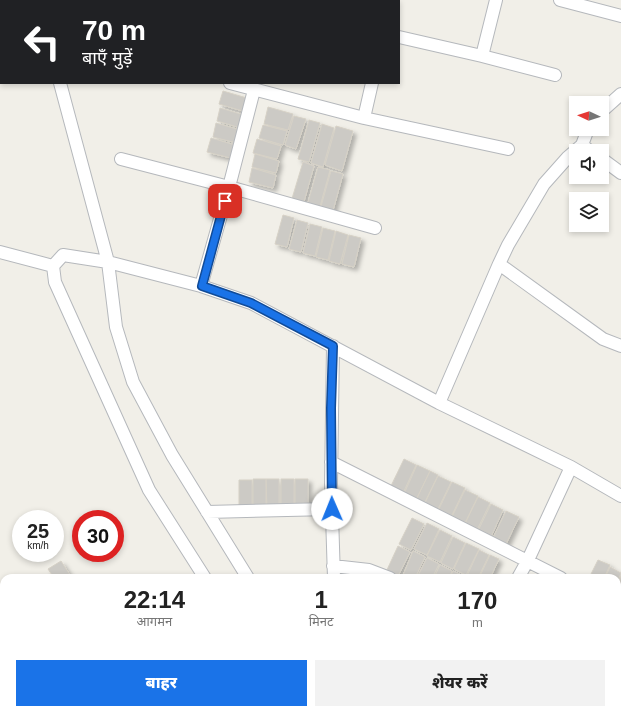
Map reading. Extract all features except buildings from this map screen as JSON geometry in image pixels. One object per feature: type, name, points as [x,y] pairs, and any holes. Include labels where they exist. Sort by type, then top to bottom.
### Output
[{"type":"street","points":[[482,56],[496,0]]},
{"type":"street","points":[[560,0],[621,16]]},
{"type":"street","points":[[400,37],[555,75]]},
{"type":"street","points":[[60,84],[108,262],[116,327],[133,382],[172,454],[246,574]]},
{"type":"street","points":[[233,84],[364,118],[508,149]]},
{"type":"street","points":[[364,118],[372,84]]},
{"type":"street","points":[[202,286],[254,90]]},
{"type":"street","points":[[609,105],[621,94]]},
{"type":"street","points":[[439,403],[499,264],[544,184],[569,156]]},
{"type":"street","points":[[121,159],[375,228]]},
{"type":"street","points":[[609,164],[621,173]]},
{"type":"street","points":[[0,252],[53,266]]},
{"type":"street","points":[[53,266],[63,256],[108,262],[202,286],[251,303],[439,403],[570,467],[621,496]]},
{"type":"street","points":[[499,264],[603,339],[621,346]]},
{"type":"street","points":[[53,266],[55,282],[149,490],[202,574]]},
{"type":"street","points":[[333,346],[331,462],[334,572],[369,570],[380,574]]},
{"type":"street","points":[[331,462],[528,560],[553,574]]},
{"type":"street","points":[[520,574],[570,467]]},
{"type":"street","points":[[207,512],[332,509]]},
{"type":"route","points":[[225,201],[202,286],[251,303],[333,346],[331,408],[332,509]]}]
